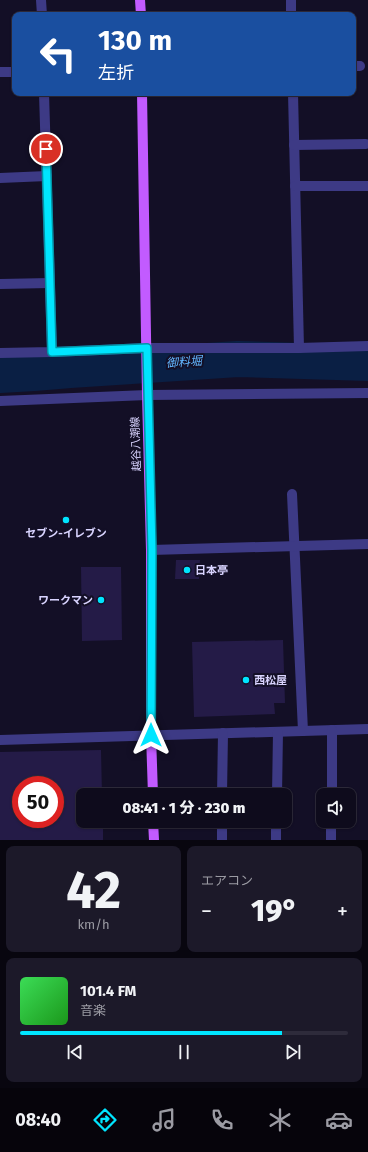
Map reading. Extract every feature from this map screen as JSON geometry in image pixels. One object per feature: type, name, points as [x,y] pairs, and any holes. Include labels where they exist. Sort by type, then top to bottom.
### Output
[{"type":"main road","points":[[140,0],[141,12]]},
{"type":"main road","name":"越谷八潮線","points":[[142,96],[147,393],[152,550],[151,735],[153,788]]},
{"type":"main road","points":[[154,828],[154,840]]},
{"type":"street","points":[[42,0],[42,12]]},
{"type":"street","points":[[291,0],[291,12]]},
{"type":"street","points":[[0,72],[12,72]]},
{"type":"street","points":[[44,96],[52,352]]},
{"type":"street","points":[[293,96],[299,348]]},
{"type":"street","points":[[294,145],[366,144]]},
{"type":"street","points":[[0,178],[47,176]]},
{"type":"street","points":[[295,186],[368,186]]},
{"type":"street","points":[[0,284],[50,283]]},
{"type":"street","points":[[0,353],[147,353],[368,346]]},
{"type":"street","points":[[0,401],[147,393],[368,393]]},
{"type":"street","points":[[292,494],[303,731]]},
{"type":"street","points":[[152,550],[368,544]]},
{"type":"street","points":[[0,740],[368,729]]},
{"type":"street","points":[[332,730],[332,788]]},
{"type":"street","points":[[277,788],[278,732]]},
{"type":"street","points":[[222,788],[223,733]]},
{"type":"street","points":[[222,828],[222,840]]},
{"type":"street","points":[[276,828],[276,840]]},
{"type":"street","points":[[331,828],[331,840]]},
{"type":"building","points":[[176,560],[200,560],[199,579],[175,579]]},
{"type":"building","points":[[81,567],[121,567],[122,640],[82,641]]},
{"type":"building","points":[[283,640],[285,703],[274,703],[275,714],[194,717],[192,642]]},
{"type":"building","points":[[101,750],[102,788],[76,788],[76,828],[103,828],[103,840],[0,840],[0,752]]},
{"type":"waterway","name":"御料堀","points":[[0,375],[238,359],[368,363]]},
{"type":"place","name":"セブン-イレブン","points":[[66,520]]},
{"type":"place","name":"日本亭","points":[[187,570]]},
{"type":"place","name":"ワークマン","points":[[101,600]]},
{"type":"place","name":"西松屋","points":[[246,680]]},
{"type":"route","points":[[46,149],[52,352],[147,348],[152,550],[151,735]]}]
